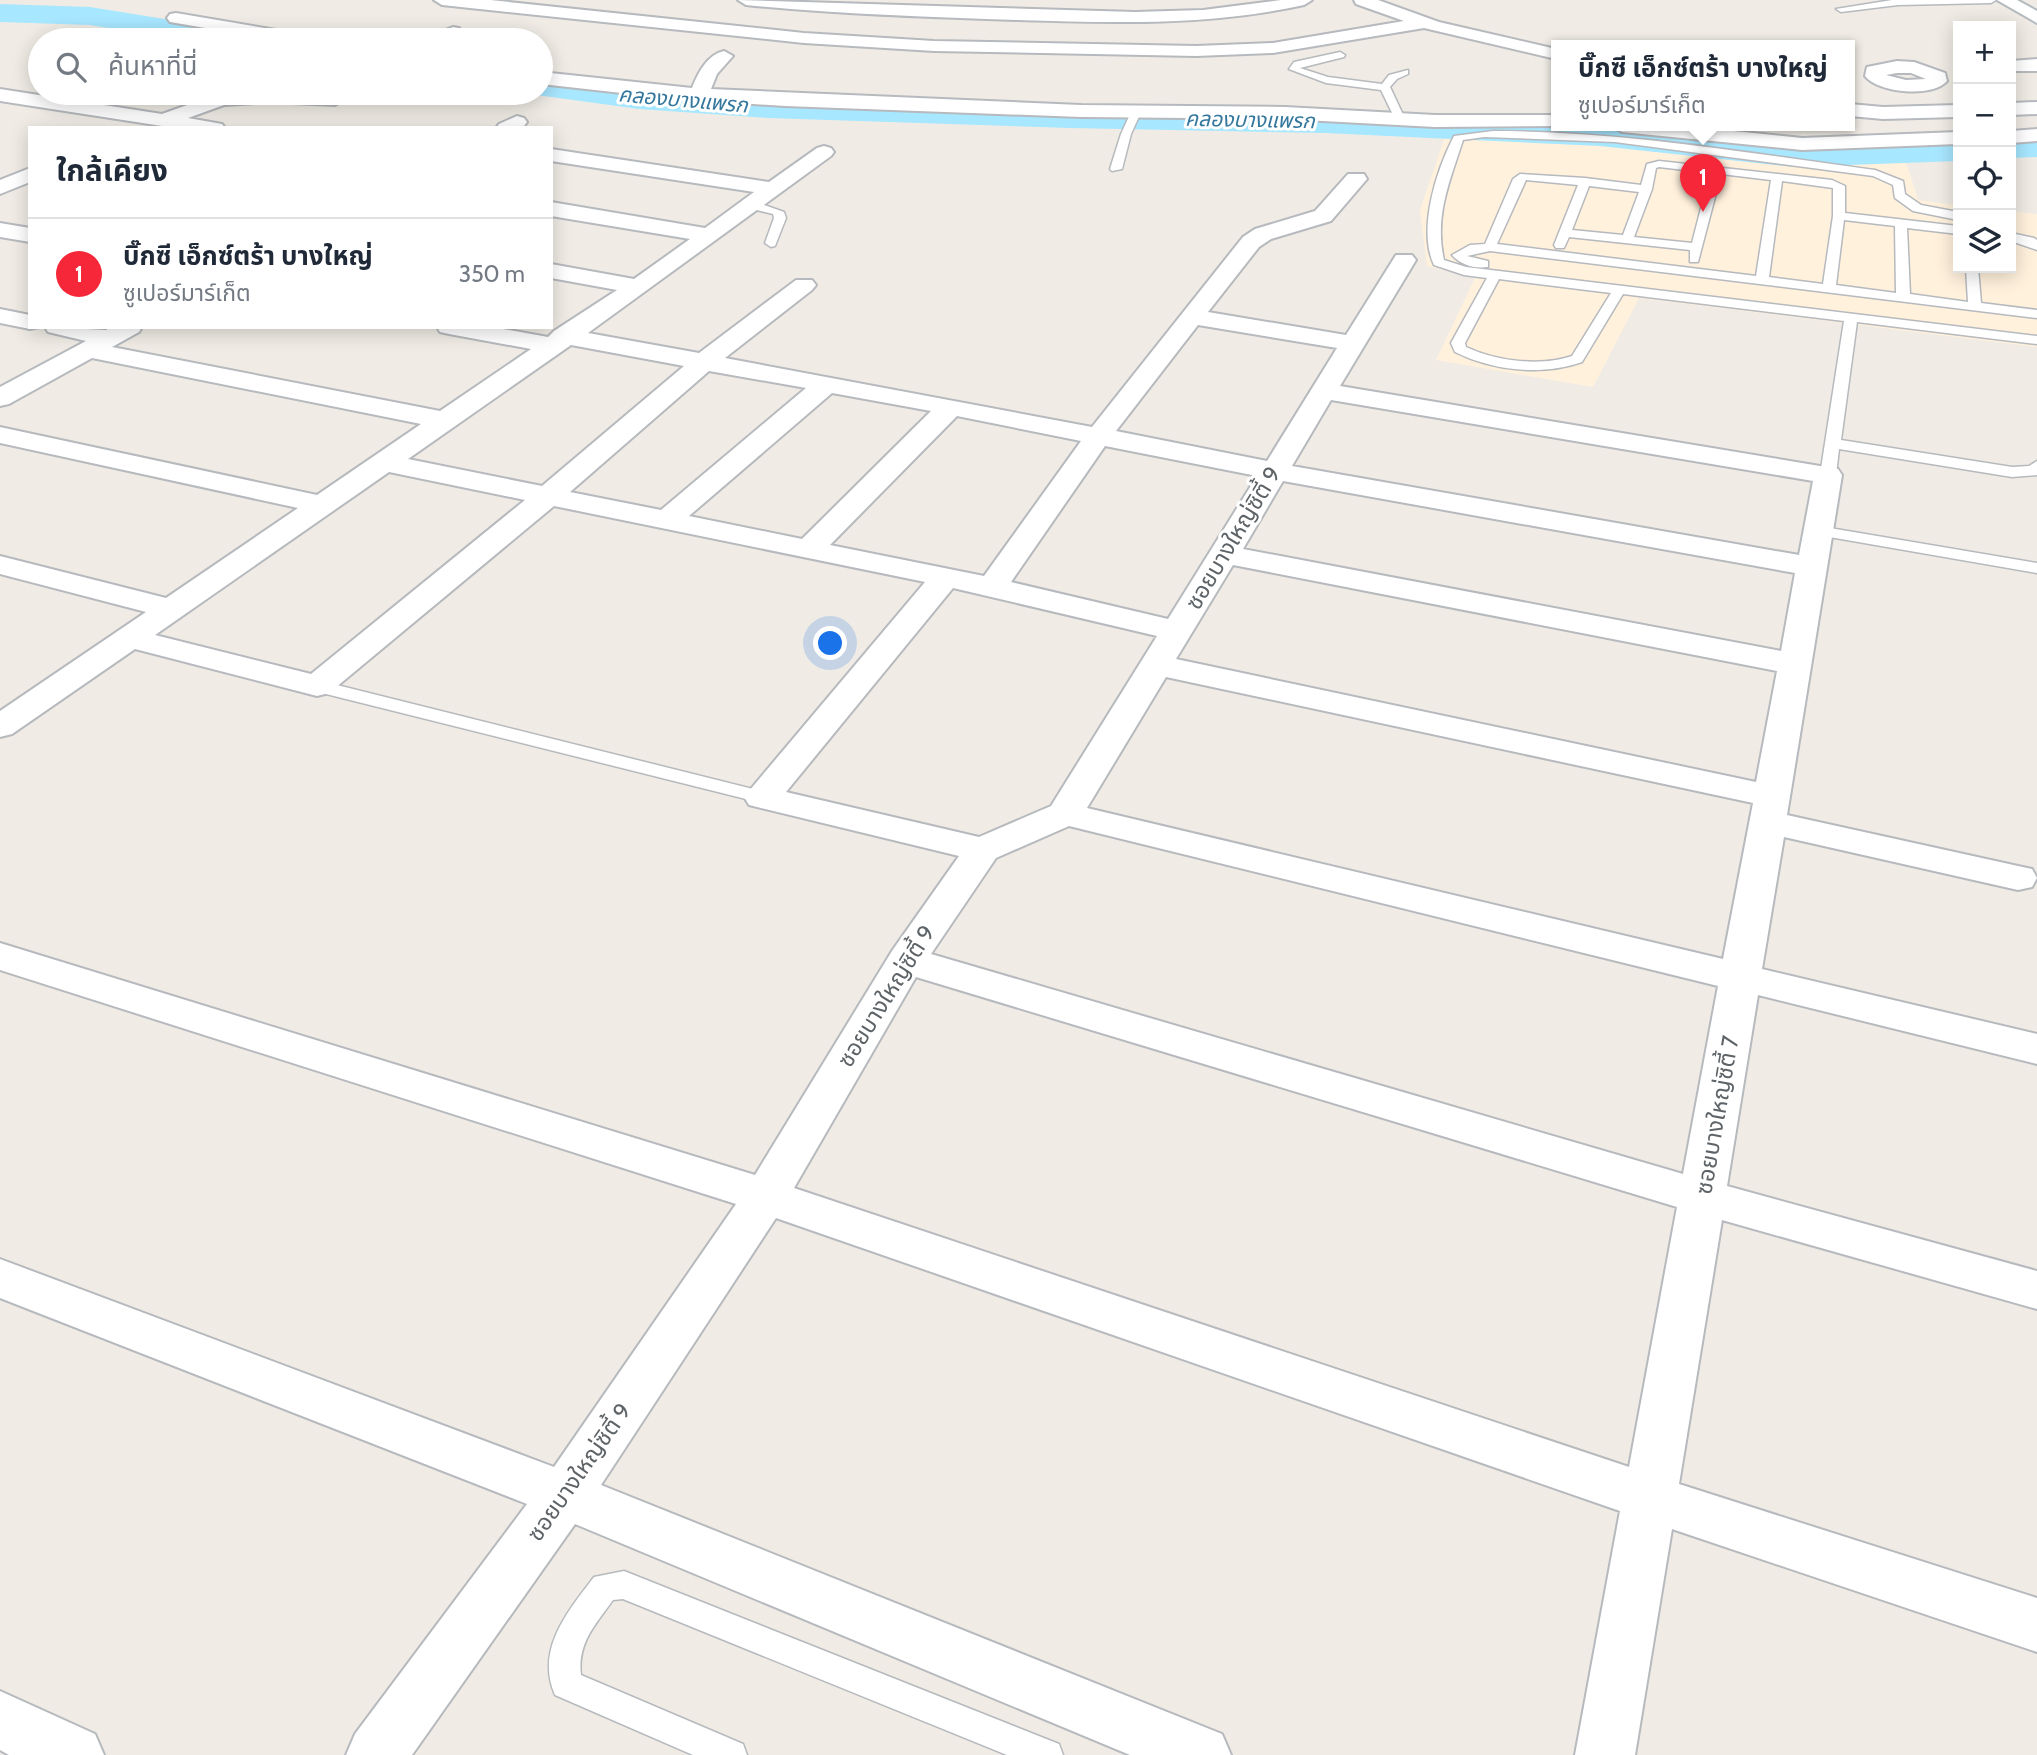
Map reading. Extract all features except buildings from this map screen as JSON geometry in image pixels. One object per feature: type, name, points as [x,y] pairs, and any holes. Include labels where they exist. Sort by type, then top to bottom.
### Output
[{"type":"street","points":[[442,0],[779,36],[934,46],[1240,50],[1273,48],[1429,24]]},
{"type":"street","points":[[746,0],[860,9],[953,6],[1126,17],[1205,16],[1304,0]]},
{"type":"street","points":[[1362,0],[1429,24],[1551,53]]},
{"type":"street","points":[[2005,0],[2037,18]]},
{"type":"street","points":[[924,65],[953,6]]},
{"type":"street","points":[[176,18],[235,28]]},
{"type":"street","points":[[1429,24],[1435,32],[1460,41],[1551,61]]},
{"type":"street","points":[[699,94],[708,72],[724,56]]},
{"type":"street","points":[[2016,66],[2037,65]]},
{"type":"street","points":[[1898,84],[1878,78],[1874,71],[1882,68],[1953,67]]},
{"type":"street","points":[[1914,68],[1938,77],[1953,76]]},
{"type":"street","points":[[2016,75],[2037,75]]},
{"type":"street","points":[[1855,92],[1898,84],[1930,85],[1938,82],[1938,77]]},
{"type":"street","points":[[1855,91],[1878,78]]},
{"type":"street","points":[[553,79],[785,100],[872,101],[1133,117],[1285,113],[1400,119],[1551,121]]},
{"type":"street","points":[[0,94],[28,82]]},
{"type":"street","points":[[872,101],[888,83]]},
{"type":"street","points":[[785,100],[799,85]]},
{"type":"street","points":[[1296,91],[1338,92]]},
{"type":"street","points":[[0,94],[28,99]]},
{"type":"street","points":[[68,105],[202,126]]},
{"type":"street","points":[[143,126],[204,105]]},
{"type":"street","points":[[2016,109],[2037,108]]},
{"type":"street","points":[[1855,110],[1883,113],[1953,111]]},
{"type":"street","points":[[1672,131],[1802,144],[1953,138]]},
{"type":"street","points":[[2016,136],[2037,135]]},
{"type":"street","points":[[1,724],[323,505],[638,286],[824,152]]},
{"type":"street","points":[[553,155],[775,189]]},
{"type":"street","points":[[0,188],[28,175]]},
{"type":"street","points":[[992,587],[1097,438],[1251,242],[1263,234],[1323,216],[1356,179]]},
{"type":"street","points":[[553,209],[709,235]]},
{"type":"street","points":[[0,230],[28,235]]},
{"type":"street","name":"ซอยบางใหญ่ซิตี้ 9","points":[[1065,814],[1404,260]]},
{"type":"street","points":[[553,271],[638,286]]},
{"type":"street","points":[[130,638],[317,686],[547,497],[705,361],[804,285]]},
{"type":"street","points":[[0,316],[28,322]]},
{"type":"street","points":[[1192,317],[1351,343]]},
{"type":"street","points":[[66,329],[443,420]]},
{"type":"street","points":[[464,329],[705,361],[1274,471],[1815,549]]},
{"type":"street","points":[[0,398],[109,338]]},
{"type":"street","points":[[667,520],[827,384]]},
{"type":"street","points":[[1323,391],[1830,459]]},
{"type":"street","points":[[808,550],[951,407]]},
{"type":"street","points":[[0,435],[323,505]]},
{"type":"street","name":"ซอยบางใหญ่ซิตี้ 7","points":[[1605,1755],[1830,459]]},
{"type":"street","points":[[383,462],[992,587],[1166,648],[2018,878]]},
{"type":"street","points":[[1223,554],[1795,664]]},
{"type":"street","points":[[0,565],[173,609]]},
{"type":"street","points":[[946,577],[762,797],[982,850],[1065,814],[2037,1048]]},
{"type":"street","name":"ซอยบางใหญ่ซิตี้ 9","points":[[376,1755],[565,1495],[766,1196],[906,960],[982,850]]},
{"type":"street","points":[[0,956],[766,1196],[1650,1498],[2037,1625]]},
{"type":"street","points":[[906,960],[1703,1197],[2037,1290]]},
{"type":"street","points":[[0,1278],[565,1495],[1201,1755]]},
{"type":"street","points":[[0,1720],[74,1755]]},
{"type":"lane","points":[[1841,9],[1898,2],[1991,0]]},
{"type":"lane","points":[[1340,55],[1298,64],[1294,69],[1326,80],[1385,87]]},
{"type":"lane","points":[[1385,87],[1393,77],[1404,72]]},
{"type":"lane","points":[[1385,87],[1400,119]]},
{"type":"lane","points":[[1116,169],[1133,117]]},
{"type":"lane","points":[[1953,215],[1916,208],[1899,195],[1899,183],[1875,173],[1615,139],[1550,135],[1467,135],[1458,138],[1432,215],[1432,241],[1438,262],[1464,271],[2037,340]]},
{"type":"lane","points":[[1507,146],[1540,148]]},
{"type":"lane","points":[[1597,150],[1667,153],[1783,166],[1827,167]]},
{"type":"lane","points":[[1627,240],[1646,189],[1651,166],[1655,164],[1836,184],[1839,186],[1839,216],[1829,288]]},
{"type":"lane","points":[[1692,271],[1695,247],[1716,170]]},
{"type":"lane","points":[[1490,247],[1519,179],[1537,176],[1646,189]]},
{"type":"lane","points":[[1762,280],[1777,177]]},
{"type":"lane","points":[[1556,255],[1585,181]]},
{"type":"lane","points":[[752,205],[778,212],[780,218],[771,243]]},
{"type":"lane","points":[[1839,216],[1953,229]]},
{"type":"lane","points":[[1901,223],[1903,297]]},
{"type":"lane","points":[[2016,225],[2037,229]]},
{"type":"lane","points":[[1565,233],[1695,247]]},
{"type":"lane","points":[[2016,238],[2030,241],[2037,246]]},
{"type":"lane","points":[[1827,315],[1795,306],[1467,262],[1458,255],[1474,248],[1490,247],[2037,314]]},
{"type":"lane","points":[[1972,273],[1975,306]]},
{"type":"lane","points":[[1495,275],[1458,343],[1460,349],[1468,354],[1512,363],[1551,366],[1566,365],[1577,359],[1620,289]]},
{"type":"lane","points":[[1851,317],[1830,459],[2012,472],[2037,470],[2037,466]]},
{"type":"lane","points":[[1815,549],[2037,568]]},
{"type":"lane","points":[[317,686],[762,797]]},
{"type":"lane","points":[[731,1755],[566,1684],[563,1667],[568,1637],[605,1587],[624,1585],[1047,1755]]},
{"type":"shaded area","points":[[1551,132],[1799,159],[1904,155],[1918,200],[1953,204],[1953,273],[2016,273],[2016,212],[2037,214],[2037,347],[1639,298],[1593,387],[1436,360],[1475,278],[1427,266],[1420,210],[1446,134]]},
{"type":"waterway","name":"คลองบางแพรก","points":[[0,13],[90,16],[164,28]]},
{"type":"waterway","name":"คลองบางแพรก","points":[[553,88],[639,99],[768,108],[1070,118],[1325,122],[1600,135],[1794,156],[1953,150]]},
{"type":"waterway","name":"คลองบางแพรก","points":[[2016,147],[2037,146]]},
{"type":"place","name":"บิ๊กซี เอ็กซ์ตร้า บางใหญ่","points":[[1703,212]]}]
